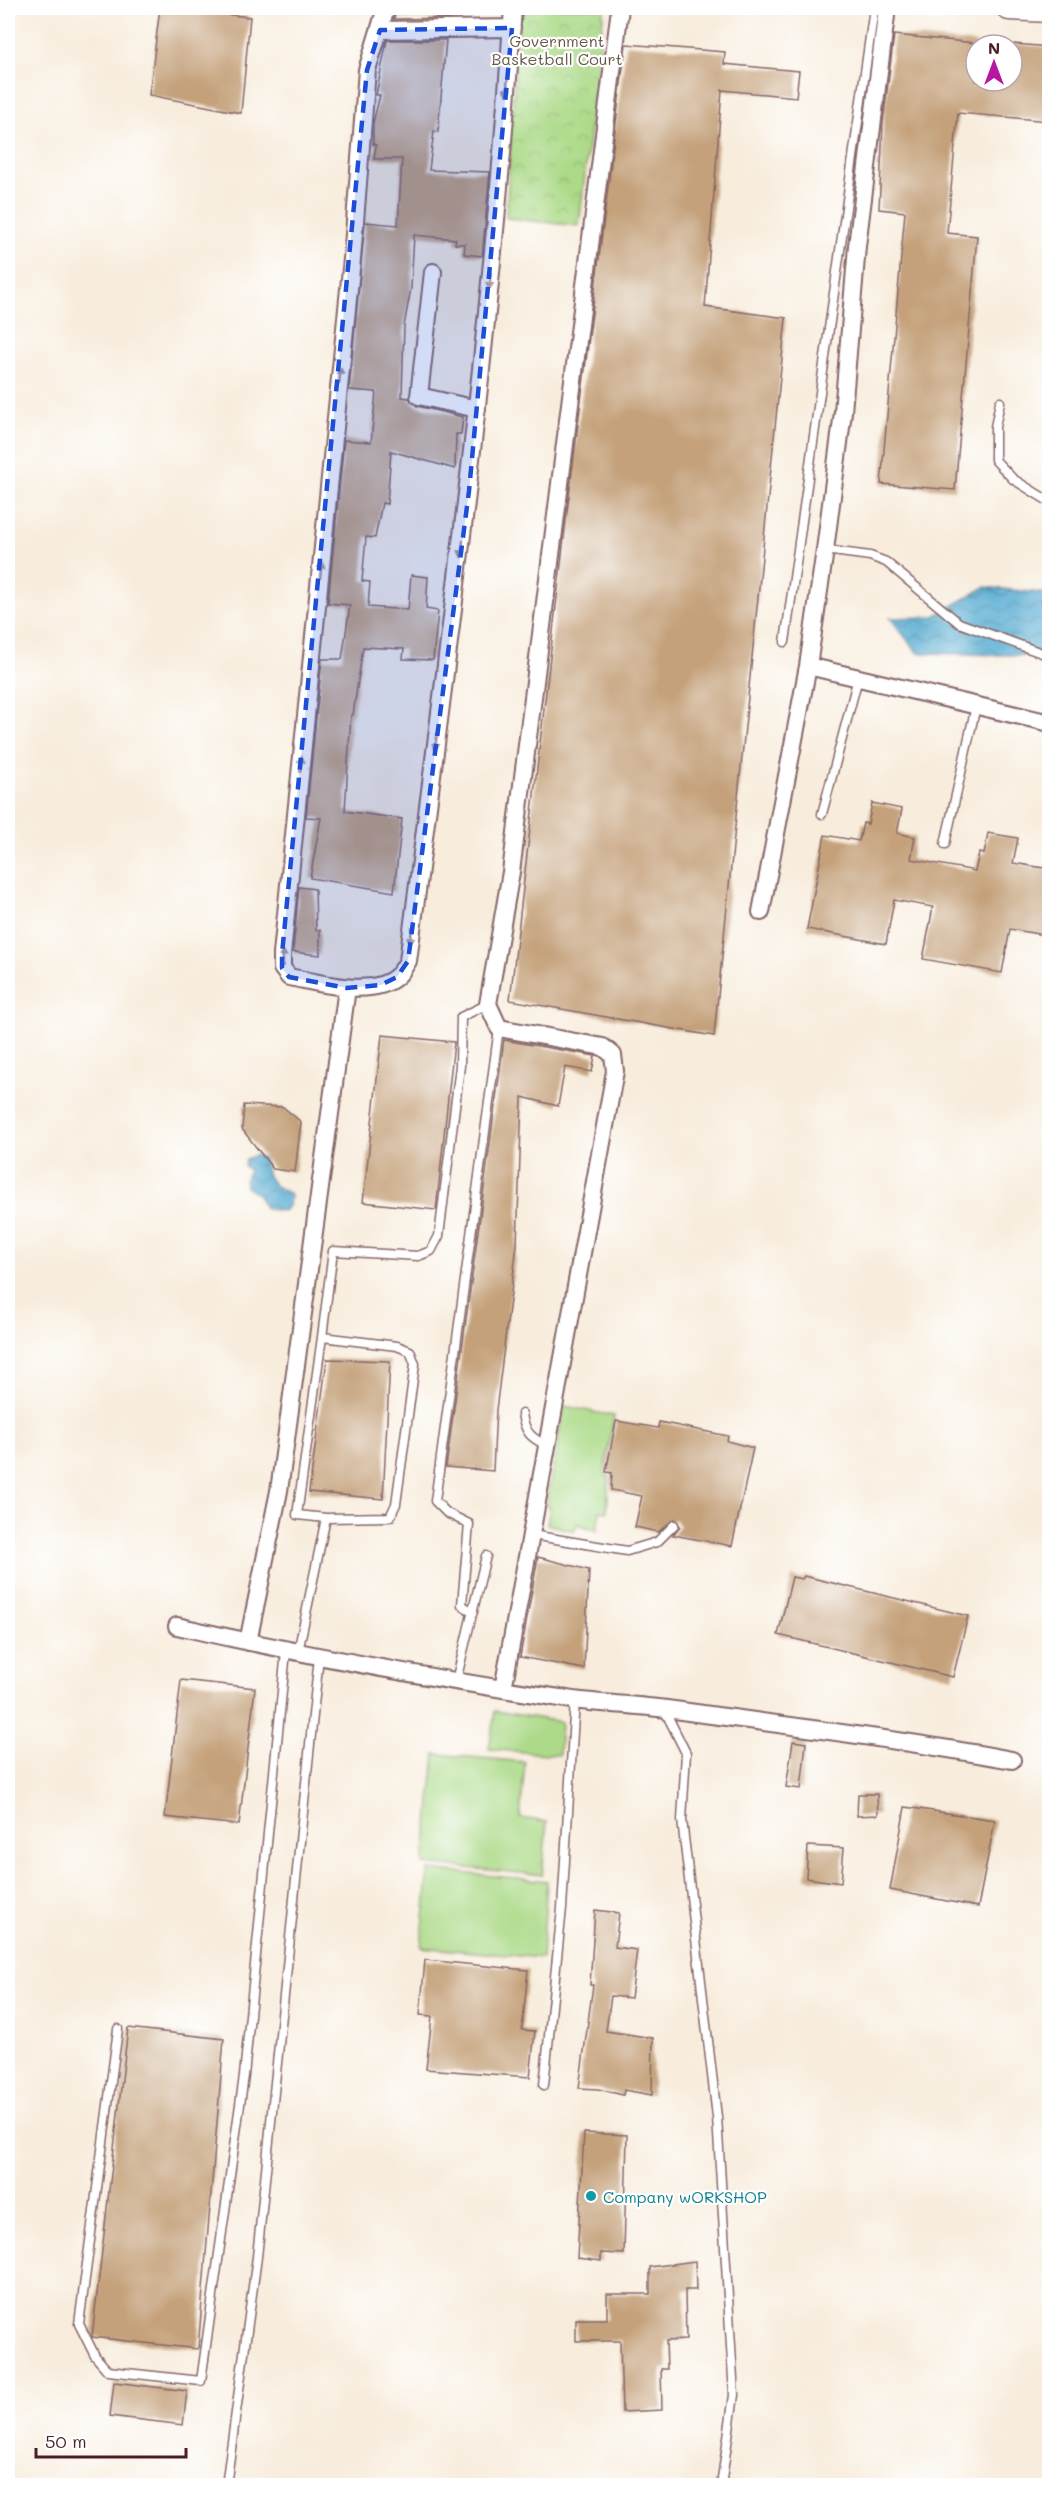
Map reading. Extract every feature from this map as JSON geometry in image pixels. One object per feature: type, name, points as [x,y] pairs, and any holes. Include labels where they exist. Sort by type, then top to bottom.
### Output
[{"type":"street","points":[[386,8],[380,30],[372,45],[367,70],[352,259],[282,954],[282,968],[289,977],[347,988],[381,985],[397,977],[408,961],[469,491],[513,8]]},
{"type":"street","points":[[503,1689],[602,1149],[614,1063],[613,1055],[603,1047],[499,1028],[488,1004],[511,872],[620,8]]},
{"type":"street","points":[[760,912],[807,666],[825,550],[843,412],[857,246],[887,8]]},
{"type":"street","points":[[1009,8],[1050,10]]},
{"type":"street","points":[[380,30],[512,28]]},
{"type":"street","points":[[433,272],[419,396],[477,409]]},
{"type":"street","points":[[807,666],[1050,723]]},
{"type":"street","points":[[248,1642],[279,1491],[347,988]]},
{"type":"street","points":[[177,1626],[292,1652],[503,1689],[945,1748],[1012,1760]]},
{"type":"lane","points":[[785,642],[874,8]]},
{"type":"lane","points":[[1000,402],[995,427],[995,460],[1013,479],[1050,502]]},
{"type":"lane","points":[[825,550],[870,556],[886,562],[959,623],[1050,656]]},
{"type":"lane","points":[[822,814],[858,678]]},
{"type":"lane","points":[[945,844],[976,706]]},
{"type":"lane","points":[[322,1337],[397,1346],[410,1351],[415,1364],[396,1504],[390,1517],[326,1518],[297,1515],[333,1251],[418,1256],[431,1251],[439,1236],[460,1066],[461,1017],[488,1004]]},
{"type":"lane","points":[[473,1612],[462,1605],[468,1524],[447,1513],[435,1500],[499,1028]]},
{"type":"lane","points":[[522,1414],[524,1429],[530,1437],[548,1446]]},
{"type":"lane","points":[[118,2029],[79,2324],[94,2356],[108,2371],[201,2381],[244,2076],[292,1652],[326,1518]]},
{"type":"lane","points":[[532,1535],[627,1551],[657,1542],[674,1525]]},
{"type":"lane","points":[[456,1681],[486,1556]]},
{"type":"lane","points":[[226,2486],[257,2257],[319,1657]]},
{"type":"lane","points":[[544,2085],[561,1908],[575,1700]]},
{"type":"lane","points":[[664,1709],[686,1754],[682,1820],[718,2128],[734,2395],[721,2486]]},
{"type":"highlighted area","points":[[512,28],[469,491],[408,961],[397,977],[381,985],[347,988],[289,977],[282,968],[282,954],[367,70],[380,30]]},
{"type":"green space","name":"Government Basketball Court","points":[[519,8],[604,8],[579,226],[506,218]]},
{"type":"green space","points":[[564,1406],[614,1416],[604,1474],[609,1476],[607,1512],[600,1511],[597,1530],[577,1524],[574,1531],[547,1524],[550,1507],[546,1505]]},
{"type":"green space","points":[[495,1711],[561,1722],[559,1755],[489,1749]]},
{"type":"green space","points":[[435,1754],[525,1762],[520,1818],[547,1822],[542,1875],[424,1864]]},
{"type":"green space","points":[[429,1870],[547,1881],[542,1958],[421,1947]]},
{"type":"water","points":[[985,587],[1049,594],[1049,656],[918,653],[890,618],[933,617]]},
{"type":"water","points":[[255,1155],[263,1158],[268,1176],[274,1185],[290,1194],[289,1205],[284,1211],[266,1209],[257,1194],[246,1187],[245,1179],[249,1170],[244,1166],[246,1159]]},
{"type":"building","points":[[160,8],[250,17],[241,113],[149,95]]},
{"type":"building","points":[[396,8],[452,10],[451,18],[394,19]]},
{"type":"building","points":[[894,35],[964,42],[964,93],[1024,93],[1024,45],[1050,47],[1050,121],[958,113],[947,233],[977,236],[955,490],[881,484],[905,212],[879,209],[883,124]]},
{"type":"building","points":[[387,40],[446,40],[438,132],[434,131],[429,170],[490,172],[482,256],[464,254],[465,244],[455,244],[456,239],[414,235],[411,288],[404,326],[402,397],[409,398],[417,406],[463,417],[461,434],[456,434],[455,469],[391,451],[387,504],[382,503],[375,538],[366,537],[362,581],[370,582],[368,607],[408,610],[411,575],[428,577],[426,609],[438,611],[433,660],[403,659],[404,649],[363,647],[353,715],[351,715],[345,811],[402,819],[394,892],[310,878],[321,818],[306,817],[322,659],[342,659],[350,605],[328,603],[344,440],[371,442],[376,392],[349,390],[365,222],[398,225],[402,159],[374,159],[376,145],[373,144],[373,123],[380,95],[376,95]]},
{"type":"building","points":[[626,44],[725,52],[724,64],[799,71],[796,97],[722,90],[705,307],[786,318],[714,1036],[510,1000],[567,512]]},
{"type":"building","points":[[872,803],[902,809],[897,833],[915,837],[911,859],[975,871],[979,853],[984,854],[988,833],[1018,838],[1013,863],[1050,869],[1050,936],[1010,929],[1002,973],[923,959],[933,907],[894,900],[886,944],[807,929],[825,835],[859,841],[863,823],[868,824]]},
{"type":"building","points":[[299,887],[315,889],[316,930],[320,930],[320,955],[293,952]]},
{"type":"building","points":[[382,1035],[454,1042],[436,1210],[363,1202]]},
{"type":"building","points":[[504,1040],[595,1056],[592,1072],[565,1067],[558,1106],[522,1097],[517,1245],[496,1410],[493,1471],[446,1467]]},
{"type":"building","points":[[244,1105],[283,1107],[301,1122],[295,1172],[273,1169],[242,1129]]},
{"type":"building","points":[[327,1359],[390,1361],[383,1499],[309,1492]]},
{"type":"building","points":[[616,1421],[658,1428],[659,1422],[728,1436],[727,1441],[753,1448],[732,1546],[673,1535],[680,1526],[675,1519],[658,1532],[635,1527],[642,1496],[611,1490],[612,1473],[606,1472]]},
{"type":"building","points":[[538,1557],[589,1570],[584,1669],[520,1657]]},
{"type":"building","points":[[804,1576],[968,1616],[953,1677],[778,1635],[792,1577],[802,1579]]},
{"type":"building","points":[[181,1680],[255,1688],[239,1825],[165,1817]]},
{"type":"building","points":[[793,1741],[806,1743],[801,1789],[786,1787]]},
{"type":"building","points":[[858,1794],[877,1794],[878,1815],[857,1816]]},
{"type":"building","points":[[905,1807],[995,1820],[978,1907],[890,1890]]},
{"type":"building","points":[[808,1846],[844,1848],[841,1883],[806,1878]]},
{"type":"building","points":[[595,1910],[619,1913],[615,1947],[637,1950],[631,1998],[611,1996],[606,2031],[653,2038],[652,2095],[624,2090],[623,2095],[598,2089],[579,2088],[593,1985],[590,1985]]},
{"type":"building","points":[[425,1960],[528,1970],[522,2030],[535,2031],[530,2077],[426,2069],[432,2016],[420,2015]]},
{"type":"building","points":[[128,2028],[224,2039],[198,2349],[92,2337]]},
{"type":"building","points":[[584,2133],[627,2135],[624,2254],[601,2253],[601,2261],[577,2258]]},
{"type":"building","points":[[695,2261],[696,2290],[685,2290],[686,2340],[666,2341],[667,2369],[661,2369],[662,2410],[622,2412],[620,2341],[576,2341],[576,2319],[607,2319],[607,2294],[650,2294],[650,2267]]},
{"type":"building","points":[[114,2382],[187,2391],[183,2425],[110,2416]]},
{"type":"place","name":"Company wORKSHOP","points":[[591,2196]]}]
